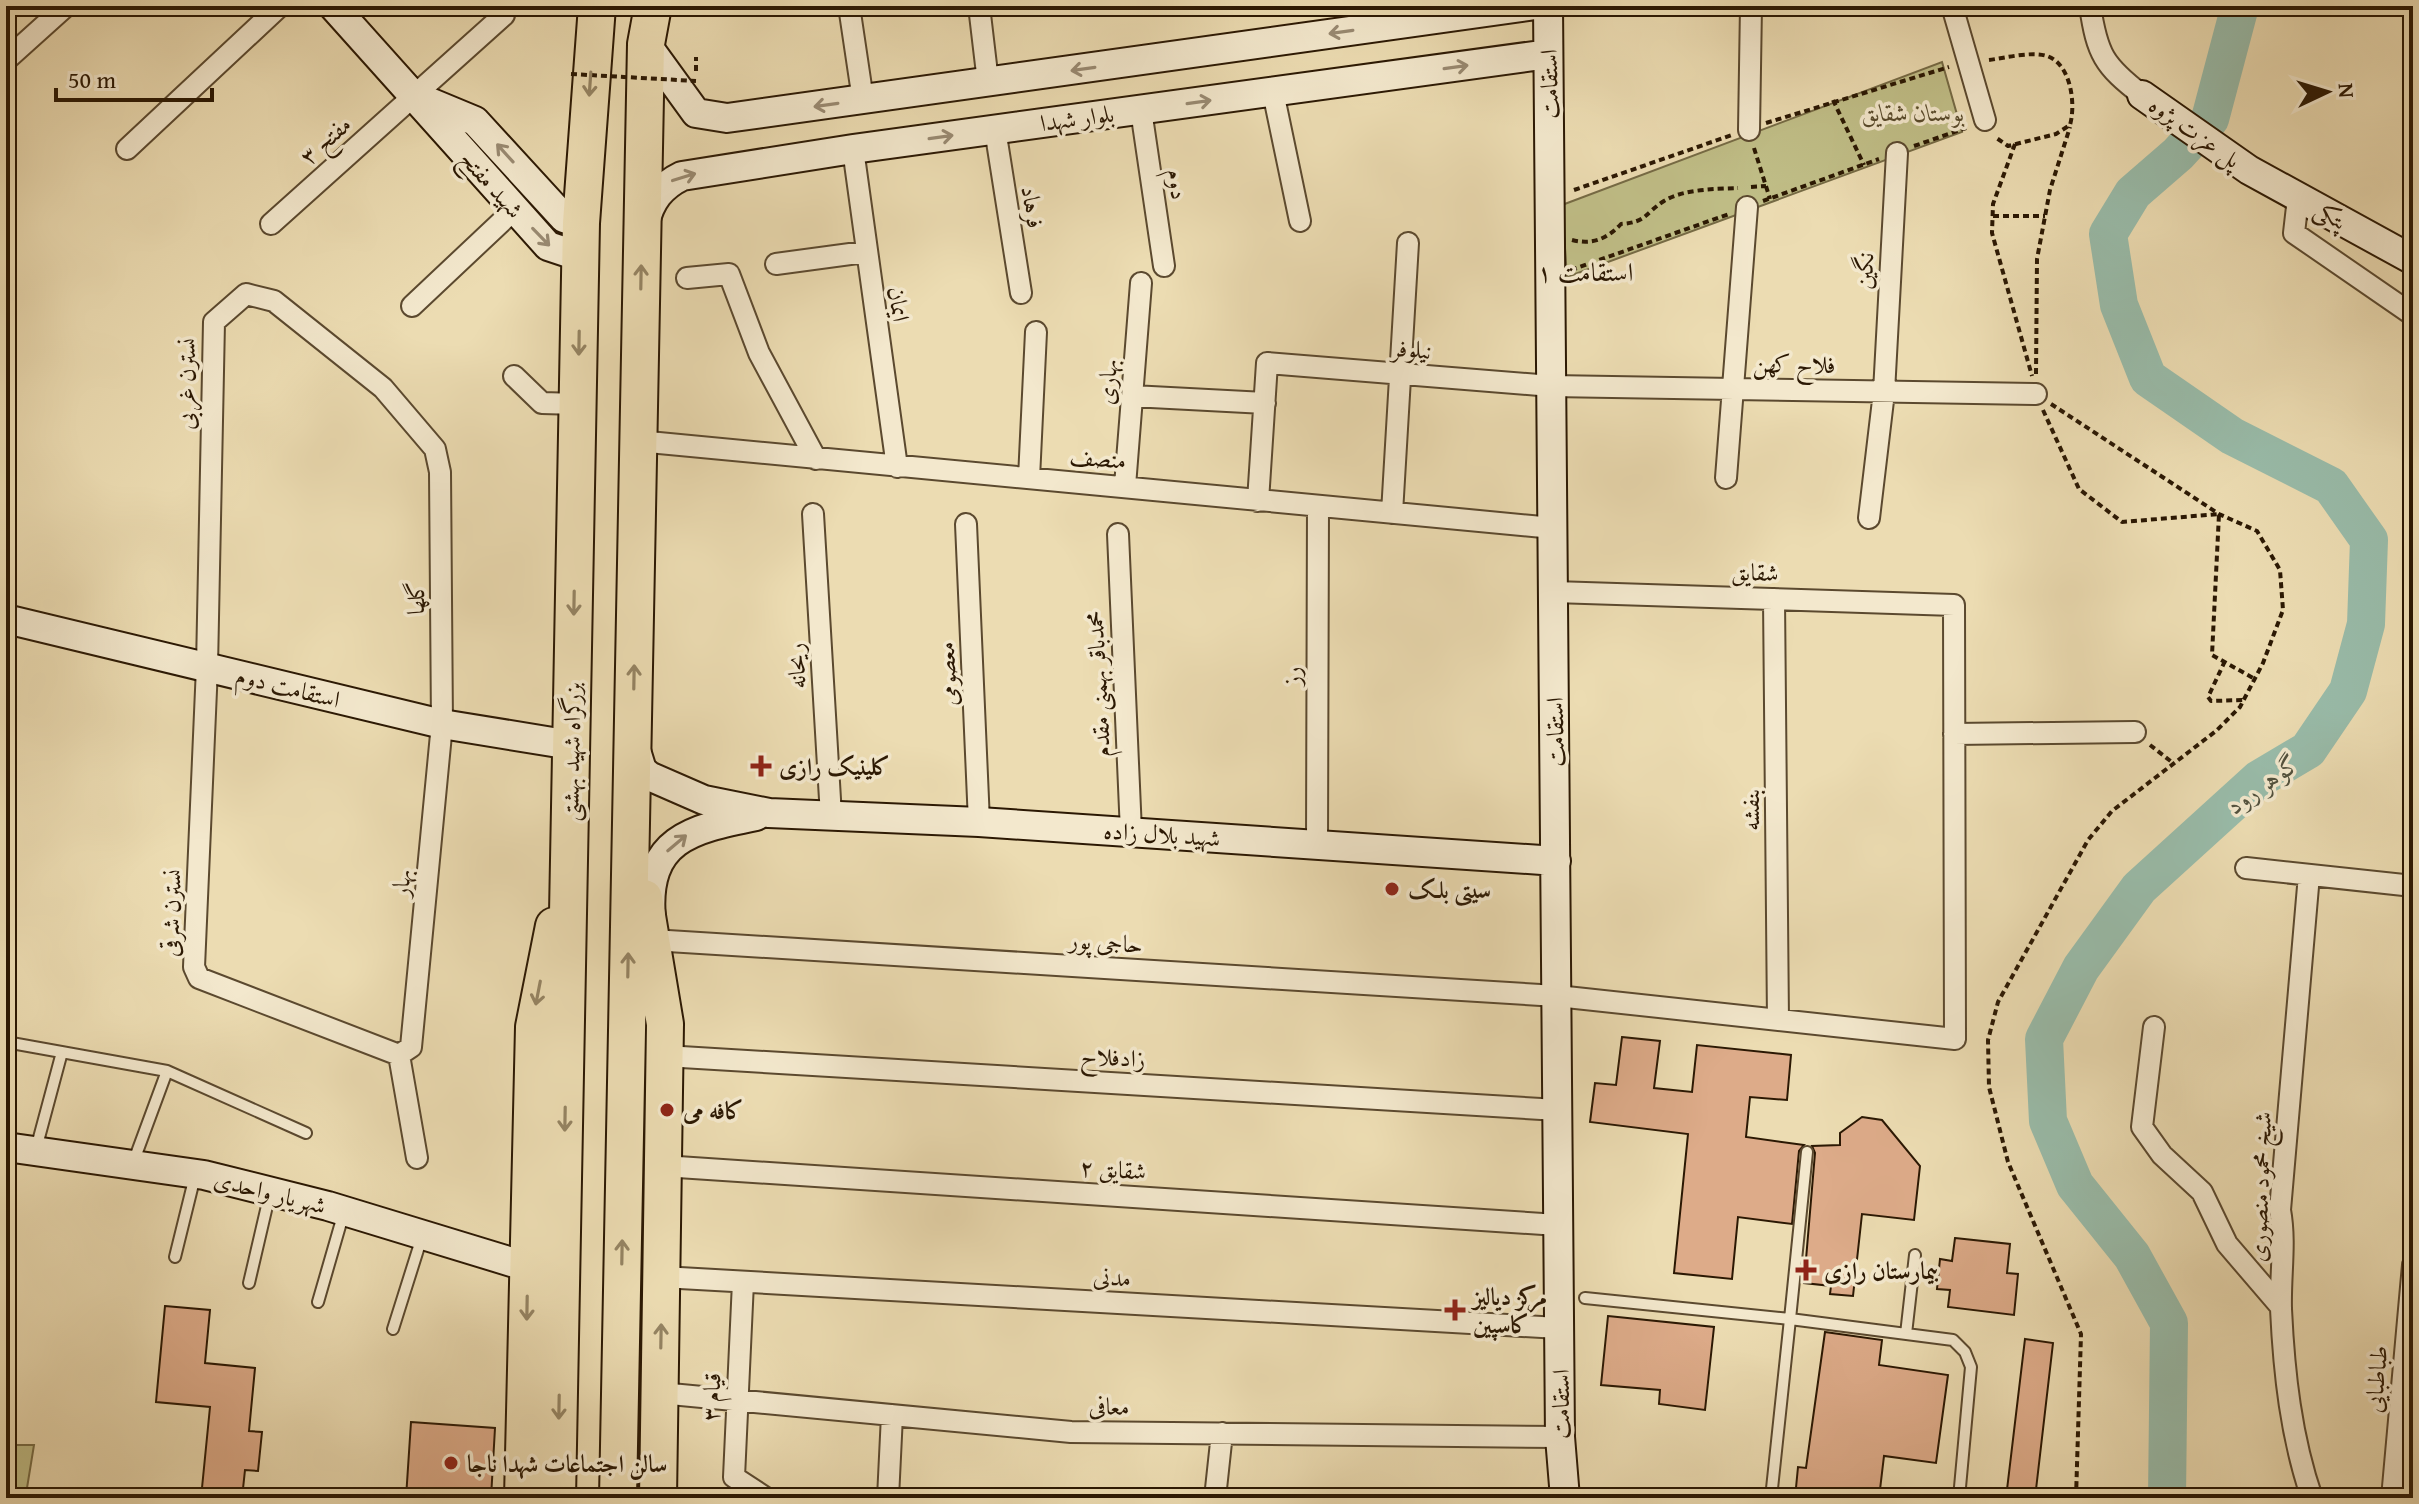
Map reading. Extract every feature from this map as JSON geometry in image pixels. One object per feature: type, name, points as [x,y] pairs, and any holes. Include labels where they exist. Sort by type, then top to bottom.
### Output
[{"type":"highway","name":"بزرگراه شهید بهشتی","points":[[557,1498],[581,240],[597,6]]},
{"type":"highway","points":[[618,1498],[646,44],[653,6]]},
{"type":"highway","points":[[631,825],[664,1003],[658,1498]]},
{"type":"highway","points":[[523,1498],[535,1009],[569,862]]},
{"type":"main road","name":"شهید مفتح","points":[[333,6],[413,96],[548,246],[581,240],[475,121],[413,96]]},
{"type":"main road","name":"بلوار شهدا","points":[[646,44],[696,113],[727,118],[1529,6]]},
{"type":"main road","name":"استقامت","points":[[1548,6],[1560,1448],[1565,1498]]},
{"type":"main road","name":"بلوار شهدا","points":[[642,236],[654,198],[682,176],[853,149],[1548,54]]},
{"type":"main road","name":"پل عزت پژوه","points":[[2142,95],[2249,170]]},
{"type":"main road","name":"پتکی","points":[[2249,170],[2413,260]]},
{"type":"main road","name":"استقامت دوم","points":[[6,619],[442,724],[571,745]]},
{"type":"main road","name":"شهید بلال زاده","points":[[632,738],[642,770],[649,776],[704,800],[769,813],[979,822],[1556,861]]},
{"type":"main road","name":"شهید بلال زاده","points":[[652,940],[650,893],[657,866],[672,844],[705,826],[769,813]]},
{"type":"main road","name":"شهریار واحدی","points":[[6,1147],[196,1174],[270,1191],[528,1267]]},
{"type":"main road","name":"استقامت","points":[[1550,1498],[1560,1448]]},
{"type":"street","points":[[6,60],[66,6]]},
{"type":"street","points":[[127,149],[280,6]]},
{"type":"street","points":[[849,6],[863,100]]},
{"type":"street","points":[[979,6],[988,82]]},
{"type":"street","points":[[1749,130],[1751,6]]},
{"type":"street","points":[[1952,6],[1985,120]]},
{"type":"street","points":[[2090,6],[2095,41],[2109,69],[2142,95]]},
{"type":"street","name":"مفتح ۳","points":[[271,224],[504,15]]},
{"type":"street","points":[[1273,92],[1300,221]]},
{"type":"street","name":"دوم","points":[[1141,110],[1164,266]]},
{"type":"street","name":"فرهاد","points":[[995,129],[1021,293]]},
{"type":"street","name":"ایمان","points":[[853,149],[897,467]]},
{"type":"street","name":"نگین","points":[[1869,518],[1884,392],[1897,153]]},
{"type":"street","points":[[2298,198],[2294,233],[2413,315]]},
{"type":"street","points":[[1726,478],[1747,207]]},
{"type":"street","points":[[412,306],[515,209]]},
{"type":"street","points":[[1392,513],[1408,243]]},
{"type":"street","points":[[776,264],[865,252]]},
{"type":"street","points":[[687,278],[729,274],[759,353],[816,459]]},
{"type":"street","name":"بهاری","points":[[1125,486],[1141,283]]},
{"type":"street","name":"نسترن غربی","points":[[207,667],[214,322],[234,302],[246,294],[274,301],[383,388],[435,449],[440,472]]},
{"type":"street","points":[[1029,478],[1036,332]]},
{"type":"street","name":"نیلوفر","points":[[1265,403],[1267,363],[1551,386]]},
{"type":"street","points":[[514,376],[542,403],[578,404]]},
{"type":"street","name":"فلاح کهن","points":[[1551,386],[2036,394]]},
{"type":"street","points":[[1132,396],[1265,403],[1258,501]]},
{"type":"street","name":"منصف","points":[[638,441],[1553,528]]},
{"type":"street","name":"گلها","points":[[440,472],[442,724]]},
{"type":"street","name":"رز","points":[[1317,845],[1318,506]]},
{"type":"street","name":"ریحانه","points":[[813,514],[831,816]]},
{"type":"street","name":"معصومی","points":[[966,524],[979,822]]},
{"type":"street","name":"محمدباقر بهمنی مقدم","points":[[1118,534],[1131,832]]},
{"type":"street","name":"شقایق","points":[[1554,592],[1954,605],[1954,734]]},
{"type":"street","name":"بنفشه","points":[[1774,599],[1778,1020]]},
{"type":"street","name":"نسترن شرقی","points":[[207,667],[194,967],[199,978],[405,1051]]},
{"type":"street","name":"بهار","points":[[417,1158],[405,1051],[442,724]]},
{"type":"street","points":[[1557,996],[1955,1039],[1954,734],[2135,732]]},
{"type":"street","points":[[2246,868],[2413,886]]},
{"type":"street","name":"شیخ محمود منصوری","points":[[2309,875],[2280,1210],[2285,1235],[2281,1307],[2288,1399],[2298,1458],[2312,1498]]},
{"type":"street","name":"حاجی پور","points":[[652,940],[1557,996]]},
{"type":"street","points":[[2154,1027],[2142,1127],[2162,1155],[2202,1192],[2227,1244],[2281,1307]]},
{"type":"street","name":"زادفلاح","points":[[665,1056],[1558,1110]]},
{"type":"street","name":"شقایق ۲","points":[[663,1166],[1558,1225]]},
{"type":"street","name":"طباطبایی","points":[[2392,1498],[2413,1265]]},
{"type":"street","name":"مدنی","points":[[662,1277],[1559,1328]]},
{"type":"street","name":"قیام ۳","points":[[743,1282],[734,1477],[766,1498]]},
{"type":"street","name":"معافی","points":[[660,1393],[1071,1432],[1222,1433],[1560,1448]]},
{"type":"street","points":[[888,1498],[892,1415]]},
{"type":"street","points":[[1215,1498],[1222,1433]]},
{"type":"lane","points":[[6,1042],[167,1071],[306,1133]]},
{"type":"lane","points":[[36,1151],[62,1052]]},
{"type":"lane","points":[[132,1165],[167,1071]]},
{"type":"lane","points":[[1771,1498],[1807,1152]]},
{"type":"lane","points":[[175,1257],[196,1174]]},
{"type":"lane","points":[[249,1283],[270,1191]]},
{"type":"lane","points":[[318,1302],[344,1211]]},
{"type":"lane","points":[[393,1329],[423,1235]]},
{"type":"lane","points":[[1906,1334],[1915,1255]]},
{"type":"lane","points":[[1585,1298],[1953,1340],[1965,1352],[1971,1367],[1959,1498]]},
{"type":"path","points":[[1966,62],[2045,55],[2058,62],[2071,88],[2074,111],[2045,216],[2037,259],[2036,394]]},
{"type":"path","points":[[571,74],[696,81]]},
{"type":"path","points":[[1833,100],[1864,165]]},
{"type":"path","points":[[1550,278],[1985,120],[1992,135],[2008,146],[2056,134],[2070,125]]},
{"type":"path","points":[[1749,130],[1770,199]]},
{"type":"path","points":[[2015,144],[1993,204],[1992,233],[2036,394],[2079,489],[2122,522],[2219,514]]},
{"type":"path","points":[[1550,235],[1586,244],[1610,236],[1621,224],[1640,223],[1665,200],[1691,192],[1766,186]]},
{"type":"path","points":[[1993,216],[2045,216]]},
{"type":"path","points":[[2036,394],[2219,514],[2257,531],[2280,570],[2283,610],[2244,700],[2216,731],[2112,811],[2088,840],[1998,1002],[1988,1040],[1989,1087],[2008,1162],[2081,1334],[2076,1498]]},
{"type":"path","points":[[2219,514],[2212,655],[2255,679]]},
{"type":"path","points":[[2225,661],[2208,697],[2211,701],[2244,700]]},
{"type":"path","points":[[2135,732],[2173,763]]},
{"type":"green space","name":"بوستان شقایق","points":[[1942,62],[1962,132],[1567,277],[1562,205]]},
{"type":"green space","points":[[6,1445],[34,1445],[27,1488],[31,1498],[6,1498]]},
{"type":"building","points":[[1622,1037],[1660,1041],[1654,1088],[1692,1092],[1697,1045],[1791,1055],[1787,1100],[1750,1097],[1746,1137],[1804,1145],[1799,1151],[1792,1224],[1738,1217],[1732,1279],[1674,1273],[1688,1134],[1590,1122],[1595,1083],[1616,1085]]},
{"type":"building","points":[[1862,1117],[1882,1120],[1920,1166],[1914,1220],[1862,1214],[1853,1296],[1830,1294],[1831,1286],[1804,1283],[1815,1153],[1812,1146],[1840,1145],[1840,1133]]},
{"type":"building","points":[[1955,1238],[2010,1244],[2007,1273],[2018,1274],[2014,1315],[1948,1307],[1950,1290],[1937,1289],[1940,1259],[1952,1261]]},
{"type":"building","points":[[165,1306],[210,1310],[205,1363],[255,1368],[249,1431],[262,1432],[258,1471],[245,1470],[242,1498],[201,1498],[210,1407],[156,1402]]},
{"type":"building","points":[[1608,1316],[1714,1327],[1705,1410],[1659,1404],[1660,1390],[1601,1385]]},
{"type":"building","points":[[1825,1332],[1882,1340],[1879,1365],[1948,1375],[1936,1463],[1884,1456],[1879,1498],[1795,1498],[1798,1467],[1806,1468]]},
{"type":"building","points":[[2025,1339],[2053,1343],[2035,1498],[2006,1498]]},
{"type":"building","name":"سالن اجتماعات شهدا ناجا","points":[[411,1422],[495,1428],[491,1498],[406,1498]]},
{"type":"waterway","name":"گوهر رود","points":[[2167,1498],[2169,1323],[2132,1256],[2075,1185],[2048,1121],[2044,1039],[2081,968],[2139,888],[2259,779],[2308,750],[2348,691],[2366,624],[2369,540],[2331,486],[2232,436],[2148,378],[2119,305],[2108,234],[2133,193],[2178,154],[2210,119],[2240,6]]},
{"type":"place","name":"کلینیک رازی","points":[[761,766]]},
{"type":"place","name":"سیتی بلک","points":[[1392,889]]},
{"type":"place","name":"کافه می","points":[[667,1110]]},
{"type":"place","name":"بیمارستان رازی","points":[[1806,1270]]},
{"type":"place","name":"مرکز دیالیز کاسپین","points":[[1455,1310]]},
{"type":"place","name":"سالن اجتماعات شهدا ناجا","points":[[451,1463]]},
{"type":"district","name":"استقامت ۱","points":[[1585,271]]}]
